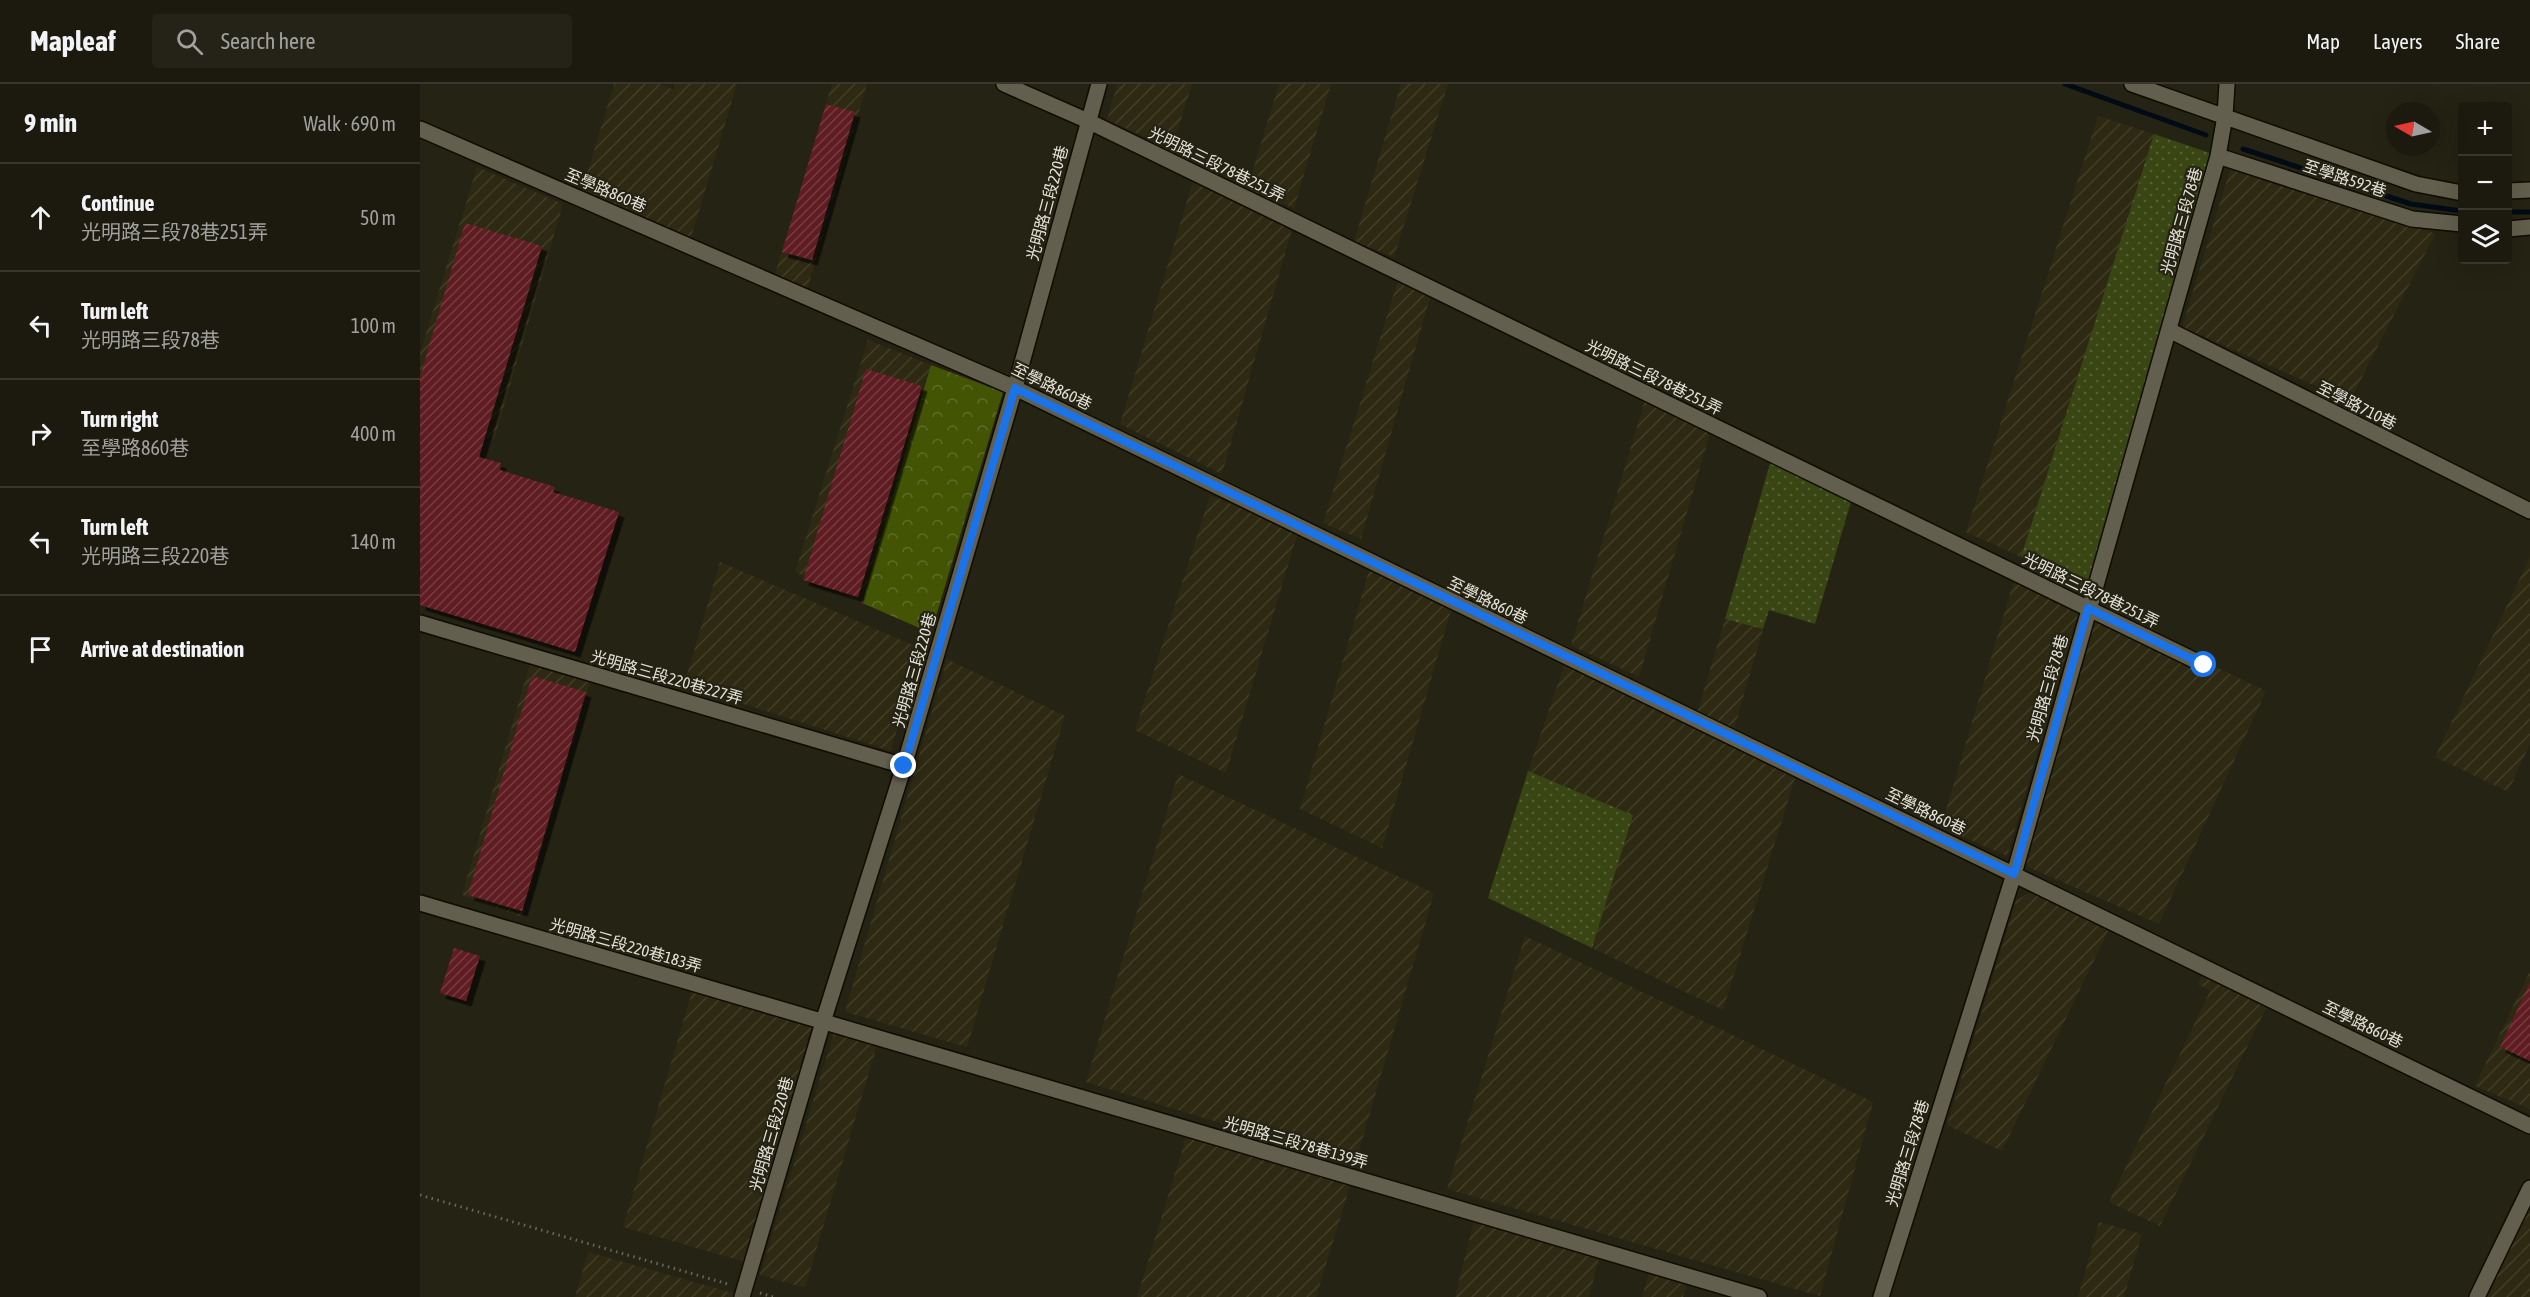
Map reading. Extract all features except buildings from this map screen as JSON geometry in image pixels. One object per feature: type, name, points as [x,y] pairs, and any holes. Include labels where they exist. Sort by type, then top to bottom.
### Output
[{"type":"street","name":"光明路三段78巷251弄","points":[[1004,84],[1088,121],[2204,665]]},
{"type":"street","name":"光明路三段220巷","points":[[743,1293],[823,1022],[904,766],[1015,388],[1099,84]]},
{"type":"street","points":[[2132,84],[2416,184],[2458,192]]},
{"type":"street","name":"光明路三段78巷","points":[[1881,1297],[2014,874],[2218,156],[2225,116],[2227,84]]},
{"type":"street","name":"至學路860巷","points":[[420,129],[1015,388],[2530,1126]]},
{"type":"street","name":"至學路592巷","points":[[2218,156],[2412,219],[2458,224]]},
{"type":"street","points":[[2512,192],[2530,190]]},
{"type":"street","points":[[2512,229],[2530,227]]},
{"type":"street","name":"至學路710巷","points":[[2169,330],[2530,511]]},
{"type":"street","name":"光明路三段220巷227弄","points":[[420,623],[904,766]]},
{"type":"street","name":"光明路三段220巷183弄","points":[[420,903],[823,1022]]},
{"type":"street","name":"光明路三段78巷139弄","points":[[823,1022],[1759,1297]]},
{"type":"street","points":[[2477,1297],[2530,1188]]},
{"type":"path","points":[[420,1195],[743,1293],[773,1297]]},
{"type":"shaded area","points":[[614,84],[659,84],[674,90],[675,84],[737,84],[691,238],[582,191]]},
{"type":"shaded area","points":[[832,84],[867,84],[807,290],[775,274]]},
{"type":"shaded area","points":[[1117,84],[1192,84],[1172,149],[1107,120]]},
{"type":"shaded area","points":[[1279,84],[1331,84],[1294,208],[1247,189]]},
{"type":"shaded area","points":[[1401,84],[1448,84],[1394,257],[1354,241]]},
{"type":"shaded area","points":[[2098,116],[2154,134],[2021,557],[1966,532]]},
{"type":"shaded area","points":[[2232,163],[2435,234],[2350,401],[2182,327]]},
{"type":"shaded area","points":[[477,167],[563,204],[494,440],[420,409],[420,353]]},
{"type":"shaded area","points":[[1193,181],[1292,229],[1222,474],[1120,424]]},
{"type":"shaded area","points":[[1398,280],[1431,294],[1361,539],[1323,523]]},
{"type":"shaded area","points":[[868,340],[931,365],[862,603],[795,572]]},
{"type":"shaded area","points":[[1646,397],[1711,430],[1639,677],[1571,645]]},
{"type":"shaded area","points":[[1210,495],[1298,532],[1226,773],[1135,730]]},
{"type":"shaded area","points":[[2530,557],[2530,744],[2508,792],[2435,757]]},
{"type":"shaded area","points":[[720,562],[920,648],[891,751],[684,685]]},
{"type":"shaded area","points":[[1370,567],[1452,607],[1382,848],[1300,809]]},
{"type":"shaded area","points":[[2015,577],[2081,604],[2007,856],[1941,827]]},
{"type":"shaded area","points":[[2095,609],[2266,691],[2159,924],[2019,863]]},
{"type":"shaded area","points":[[1725,619],[1763,629],[1734,729],[1697,713]]},
{"type":"shaded area","points":[[947,659],[1065,716],[967,1047],[845,1012]]},
{"type":"shaded area","points":[[1565,663],[1796,775],[1723,1010],[1592,948],[1633,815],[1528,771]]},
{"type":"shaded area","points":[[530,664],[591,680],[522,917],[462,895]]},
{"type":"shaded area","points":[[1178,774],[1434,893],[1355,1164],[1086,1082]]},
{"type":"shaded area","points":[[2034,889],[2110,927],[2002,1151],[1947,1125],[2016,901]]},
{"type":"shaded area","points":[[1525,936],[1873,1102],[1820,1296],[1447,1189]]},
{"type":"shaded area","points":[[2530,971],[2530,1109],[2475,1086]]},
{"type":"shaded area","points":[[2204,973],[2268,1004],[2160,1226],[2109,1202],[2210,991],[2198,984]]},
{"type":"shaded area","points":[[693,988],[813,1022],[746,1262],[623,1227]]},
{"type":"shaded area","points":[[835,1029],[878,1042],[805,1288],[760,1275]]},
{"type":"shaded area","points":[[1188,1131],[1352,1180],[1316,1297],[1137,1297]]},
{"type":"shaded area","points":[[2530,1208],[2530,1297],[2487,1297]]},
{"type":"shaded area","points":[[1475,1216],[1600,1254],[1589,1297],[1455,1297]]},
{"type":"shaded area","points":[[2099,1222],[2142,1234],[2124,1297],[2078,1297]]},
{"type":"shaded area","points":[[588,1252],[736,1294],[735,1297],[575,1297]]},
{"type":"shaded area","points":[[1650,1269],[1688,1280],[1683,1297],[1642,1297]]},
{"type":"green space","points":[[2154,134],[2210,153],[2087,589],[2021,557]]},
{"type":"green space","points":[[931,365],[1003,392],[931,633],[862,603]]},
{"type":"green space","points":[[1771,460],[1853,495],[1815,624],[1769,610],[1763,629],[1725,619]]},
{"type":"green space","points":[[1528,771],[1633,815],[1592,948],[1488,898]]},
{"type":"waterway","points":[[2065,84],[2206,135]]},
{"type":"waterway","points":[[2243,149],[2411,204],[2458,210]]},
{"type":"waterway","points":[[2512,212],[2530,212]]},
{"type":"route","points":[[904,766],[1015,388],[2014,874],[2088,608],[2204,665]]}]
